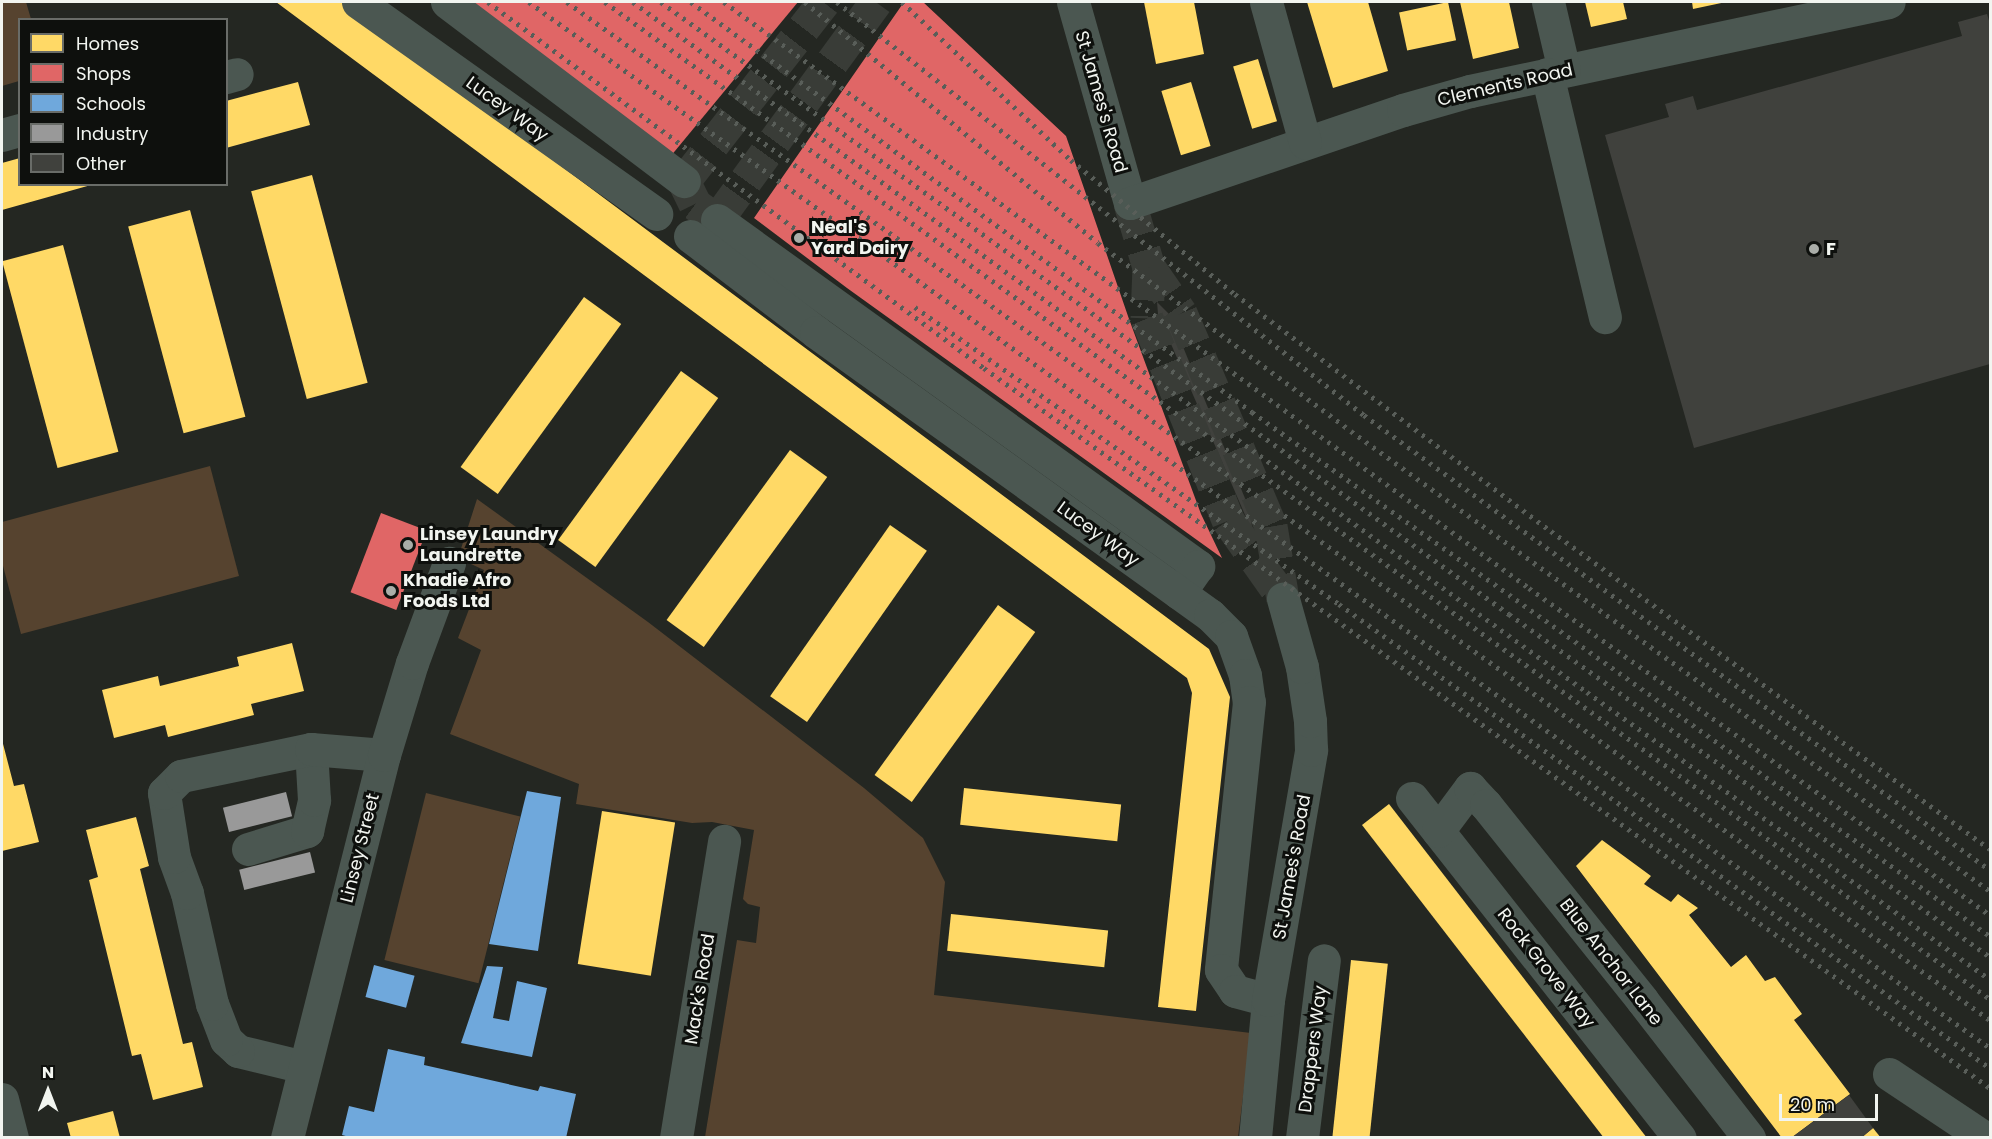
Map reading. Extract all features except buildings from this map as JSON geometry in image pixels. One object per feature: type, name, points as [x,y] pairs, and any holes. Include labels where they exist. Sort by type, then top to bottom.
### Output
[{"type":"street","name":"Lucey Way","points":[[358,2],[656,214]]},
{"type":"street","points":[[447,2],[684,181]]},
{"type":"street","name":"St James's Road","points":[[1072,2],[1130,203]]},
{"type":"street","points":[[1266,2],[1305,143]]},
{"type":"street","points":[[1548,2],[1555,72],[1605,317]]},
{"type":"street","name":"Clements Road","points":[[1130,203],[1440,99],[1555,72],[1889,2]]},
{"type":"street","points":[[2,135],[18,131]]},
{"type":"street","name":"Lucey Way","points":[[703,228],[816,332],[1210,615],[1231,636],[1248,688],[1249,702],[1221,970],[1235,991],[1268,1000]]},
{"type":"street","name":"Linsey Street","points":[[286,1137],[384,755],[412,663],[449,562]]},
{"type":"street","name":"St James's Road","points":[[1255,1137],[1268,1000],[1311,750],[1310,721],[1302,667],[1283,599]]},
{"type":"street","points":[[248,849],[307,831],[314,800],[311,749]]},
{"type":"street","points":[[304,1067],[238,1051],[226,1040],[212,1004],[187,893],[174,857],[164,793],[181,776],[311,749],[384,755]]},
{"type":"street","name":"Blue Anchor Lane","points":[[1438,831],[1470,788],[1583,926],[1748,1137]]},
{"type":"street","name":"Rock Grove Way","points":[[1412,798],[1680,1137]]},
{"type":"street","name":"Mack's Road","points":[[676,1137],[724,840]]},
{"type":"street","name":"Drappers Way","points":[[1302,1137],[1324,960]]},
{"type":"street","points":[[1889,1074],[1985,1137]]},
{"type":"street","points":[[2,1103],[12,1137]]},
{"type":"shaded area","points":[[2,2],[26,2],[31,18],[18,18],[18,81],[2,86]]},
{"type":"shaded area","points":[[210,466],[239,576],[21,634],[2,562],[2,522]]},
{"type":"shaded area","points":[[477,499],[648,622],[864,788],[923,838],[945,882],[934,995],[1251,1033],[1238,1137],[705,1137],[737,940],[756,943],[760,907],[748,904],[743,899],[754,830],[712,822],[692,823],[576,804],[579,784],[450,734],[481,650],[458,638],[484,570],[458,558]]},
{"type":"shaded area","points":[[426,793],[520,816],[479,983],[384,960]]},
{"type":"tunnel","points":[[824,2],[684,181],[695,204],[717,220],[876,2]]},
{"type":"tunnel","points":[[1130,203],[1149,267],[1181,313],[1271,526],[1283,599]]},
{"type":"tunnel","points":[[1149,267],[1147,318],[1228,520],[1278,591]]},
{"type":"railway","points":[[488,2],[984,368],[1990,1088]]},
{"type":"railway","points":[[529,2],[1990,1048]]},
{"type":"railway","points":[[567,2],[1990,1020]]},
{"type":"railway","points":[[605,2],[1990,999]]},
{"type":"railway","points":[[633,2],[1587,692],[1990,979]]},
{"type":"railway","points":[[661,2],[1509,614],[1990,957]]},
{"type":"railway","points":[[691,2],[1252,412],[1990,936]]},
{"type":"railway","points":[[724,2],[1529,588],[1990,915]]},
{"type":"railway","points":[[805,2],[1098,243],[1351,431],[1990,891]]},
{"type":"railway","points":[[837,2],[1364,415],[1990,870]]},
{"type":"railway","points":[[902,2],[1071,160],[1235,294],[1551,531],[1990,849]]},
{"type":"railway","points":[[915,307],[1339,604],[1990,1068]]},
{"type":"place","name":"Neal's Yard Dairy","points":[[799,238]]},
{"type":"place","name":"F","points":[[1814,249]]},
{"type":"place","name":"Linsey Laundry Laundrette","points":[[408,545]]},
{"type":"place","name":"Khadie Afro Foods Ltd","points":[[391,591]]}]
